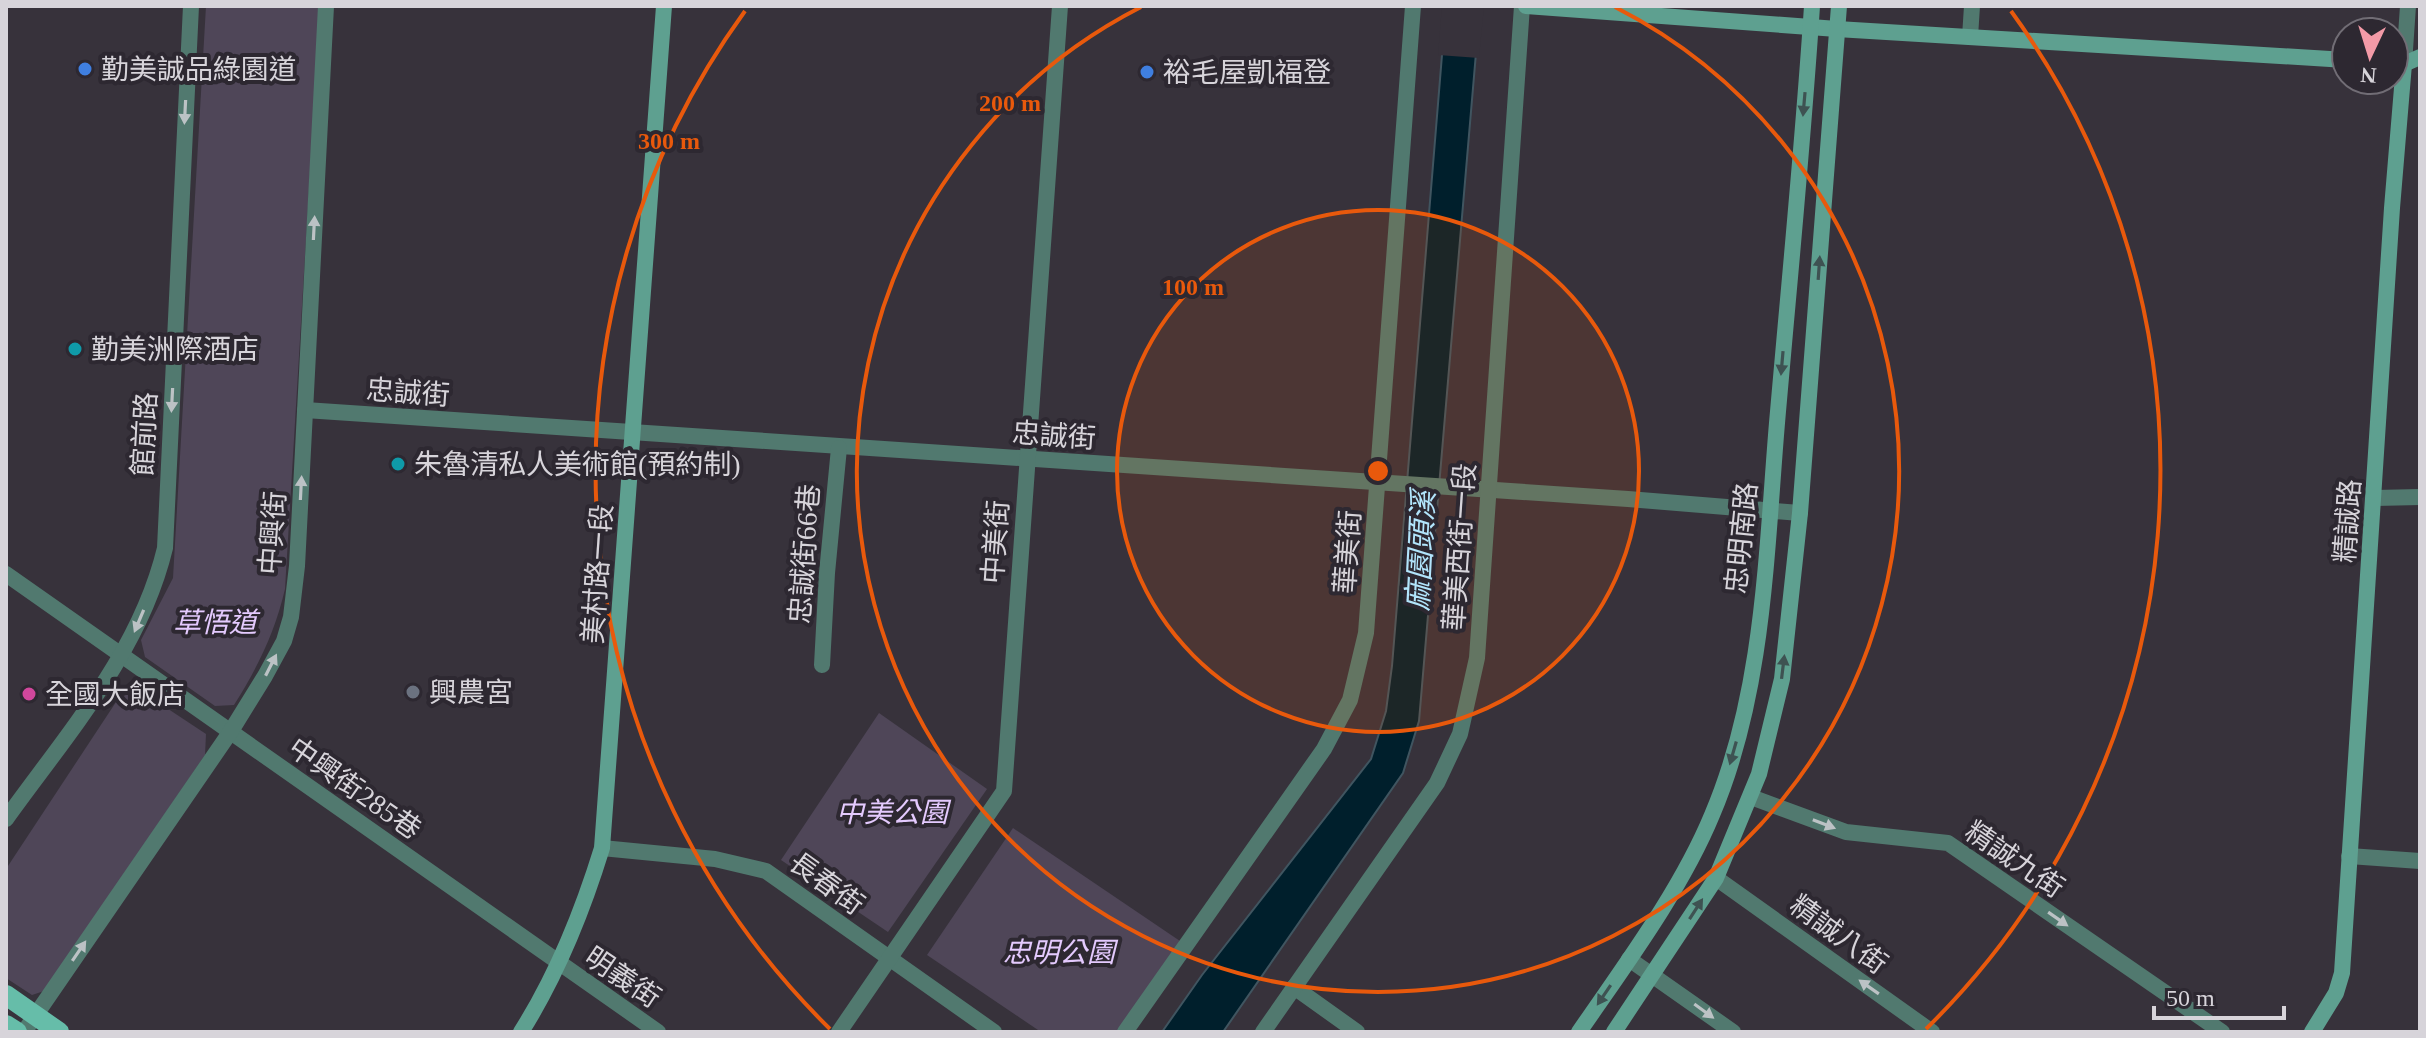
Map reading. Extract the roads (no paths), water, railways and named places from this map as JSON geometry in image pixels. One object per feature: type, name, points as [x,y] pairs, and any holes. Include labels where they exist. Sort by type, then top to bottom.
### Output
[{"type":"main road","name":"美村路一段","points":[[521,1032],[558,964],[585,903],[602,848],[664,6]]},
{"type":"main road","points":[[1524,6],[1837,29],[2330,59]]},
{"type":"main road","name":"忠明南路","points":[[1579,1032],[1629,959],[1691,858],[1712,816],[1728,771],[1752,676],[1770,511],[1812,6]]},
{"type":"main road","name":"忠明南路","points":[[1614,1032],[1716,878],[1759,774],[1782,679],[1800,513],[1839,6]]},
{"type":"main road","name":"精誠路","points":[[2312,1032],[2336,993],[2342,973],[2392,208],[2403,96]]},
{"type":"main road","points":[[6,995],[30,1024],[59,1032]]},
{"type":"main road","points":[[6,1025],[17,1032]]},
{"type":"street","name":"館前路","points":[[6,819],[122,654],[158,578],[165,548],[191,6]]},
{"type":"street","name":"中興街","points":[[30,1024],[231,731],[284,641],[291,617],[297,566],[326,6]]},
{"type":"street","name":"中美街","points":[[839,1032],[1004,791],[1060,6]]},
{"type":"street","name":"華美街","points":[[1125,1032],[1324,749],[1350,700],[1366,633],[1382,483],[1413,6]]},
{"type":"street","name":"華美西街一段","points":[[1263,1032],[1437,783],[1460,734],[1477,658],[1481,490],[1524,6]]},
{"type":"street","points":[[1970,37],[1972,6]]},
{"type":"street","name":"忠誠街","points":[[305,410],[1800,513]]},
{"type":"street","name":"忠誠街66巷","points":[[822,665],[839,448]]},
{"type":"street","points":[[2375,498],[2420,497]]},
{"type":"street","name":"中興街285巷","points":[[6,574],[558,964]]},
{"type":"street","name":"精誠九街","points":[[1751,797],[1846,832],[1948,843],[2222,1032]]},
{"type":"street","name":"長春街","points":[[602,848],[715,859],[766,871],[994,1032]]},
{"type":"street","points":[[2349,856],[2420,861]]},
{"type":"street","name":"精誠八街","points":[[1716,878],[1932,1032]]},
{"type":"street","points":[[1629,959],[1733,1032]]},
{"type":"street","name":"明義街","points":[[558,964],[658,1032]]},
{"type":"street","points":[[1294,987],[1357,1032]]},
{"type":"water","name":"麻園頭溪","points":[[1446,6],[1480,6],[1419,721],[1403,773],[1223,1032],[1162,1032],[1202,975],[1371,759],[1386,711]]},
{"type":"place","name":"勤美誠品綠園道","points":[[85,69]]},
{"type":"place","name":"裕毛屋凱福登","points":[[1147,72]]},
{"type":"place","name":"勤美洲際酒店","points":[[75,349]]},
{"type":"place","name":"朱魯清私人美術館(預約制)","points":[[398,464]]},
{"type":"place","name":"興農宮","points":[[413,692]]},
{"type":"place","name":"全國大飯店","points":[[29,694]]},
{"type":"park label","name":"草悟道","points":[[215,622]]},
{"type":"park label","name":"中美公園","points":[[892,812]]},
{"type":"park label","name":"忠明公園","points":[[1059,952]]}]
